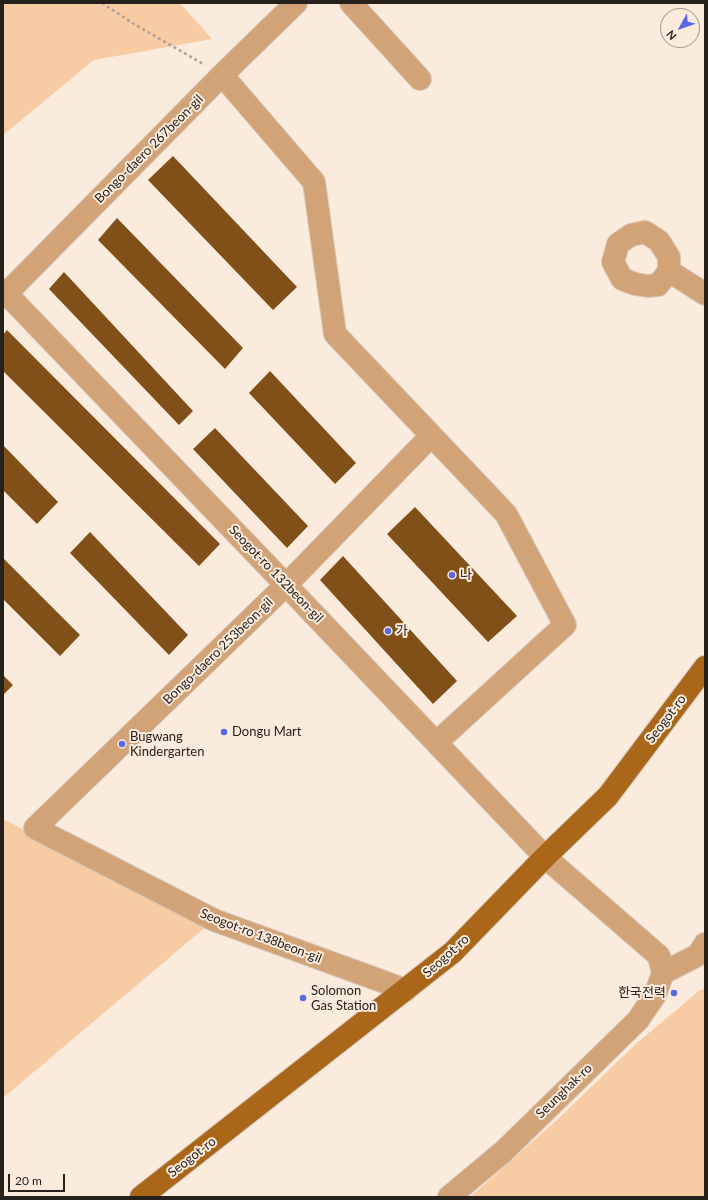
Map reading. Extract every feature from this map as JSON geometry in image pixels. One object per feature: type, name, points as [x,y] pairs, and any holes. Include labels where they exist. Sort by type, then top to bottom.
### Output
[{"type":"main road","name":"Seogot-ro","points":[[141,1197],[453,952],[545,856],[608,796],[705,667]]},
{"type":"street","name":"Bongo-daero 267beon-gil","points":[[4,294],[222,75],[296,3]]},
{"type":"street","points":[[351,3],[420,79]]},
{"type":"street","points":[[222,75],[314,182],[336,334],[506,514],[565,625],[437,742]]},
{"type":"street","points":[[669,271],[705,294]]},
{"type":"street","name":"Seogot-ro 132beon-gil","points":[[4,294],[286,585],[545,856]]},
{"type":"street","name":"Bongo-daero 253beon-gil","points":[[35,828],[286,585],[431,436]]},
{"type":"street","name":"Seogot-ro 138beon-gil","points":[[35,828],[214,920],[406,990]]},
{"type":"street","points":[[545,856],[659,956],[663,973],[703,951]]},
{"type":"street","name":"Seunghak-ro","points":[[449,1197],[504,1151],[638,1020],[655,995],[663,973]]},
{"type":"path","points":[[102,3],[134,24],[222,75]]},
{"type":"shaded area","points":[[3,3],[180,3],[212,39],[94,60],[3,135]]},
{"type":"shaded area","points":[[3,819],[208,925],[3,1098]]},
{"type":"shaded area","points":[[705,989],[705,1197],[470,1197],[558,1119],[638,1042],[700,990]]},
{"type":"building","points":[[173,156],[297,287],[273,310],[148,180]]},
{"type":"building","points":[[117,218],[243,348],[225,369],[98,240]]},
{"type":"building","points":[[64,272],[193,411],[179,425],[49,289]]},
{"type":"building","points":[[7,330],[220,544],[199,566],[3,371],[3,335]]},
{"type":"building","points":[[270,371],[356,463],[335,484],[249,393]]},
{"type":"building","points":[[215,428],[308,526],[287,548],[193,449]]},
{"type":"building","points":[[3,445],[58,502],[37,524],[3,490]]},
{"type":"building","name":"나","points":[[415,507],[517,616],[488,642],[387,534]]},
{"type":"building","points":[[90,532],[188,635],[169,655],[70,553]]},
{"type":"building","name":"가","points":[[343,556],[457,681],[433,704],[320,580]]},
{"type":"building","points":[[3,558],[80,635],[60,656],[3,599]]},
{"type":"building","points":[[3,675],[13,685],[3,695]]},
{"type":"place","name":"나","points":[[452,575]]},
{"type":"place","name":"가","points":[[388,631]]},
{"type":"place","name":"Dongu Mart","points":[[224,732]]},
{"type":"place","name":"Bugwang Kindergarten","points":[[122,744]]},
{"type":"place","name":"한국전력","points":[[674,993]]},
{"type":"place","name":"Solomon Gas Station","points":[[303,998]]}]
